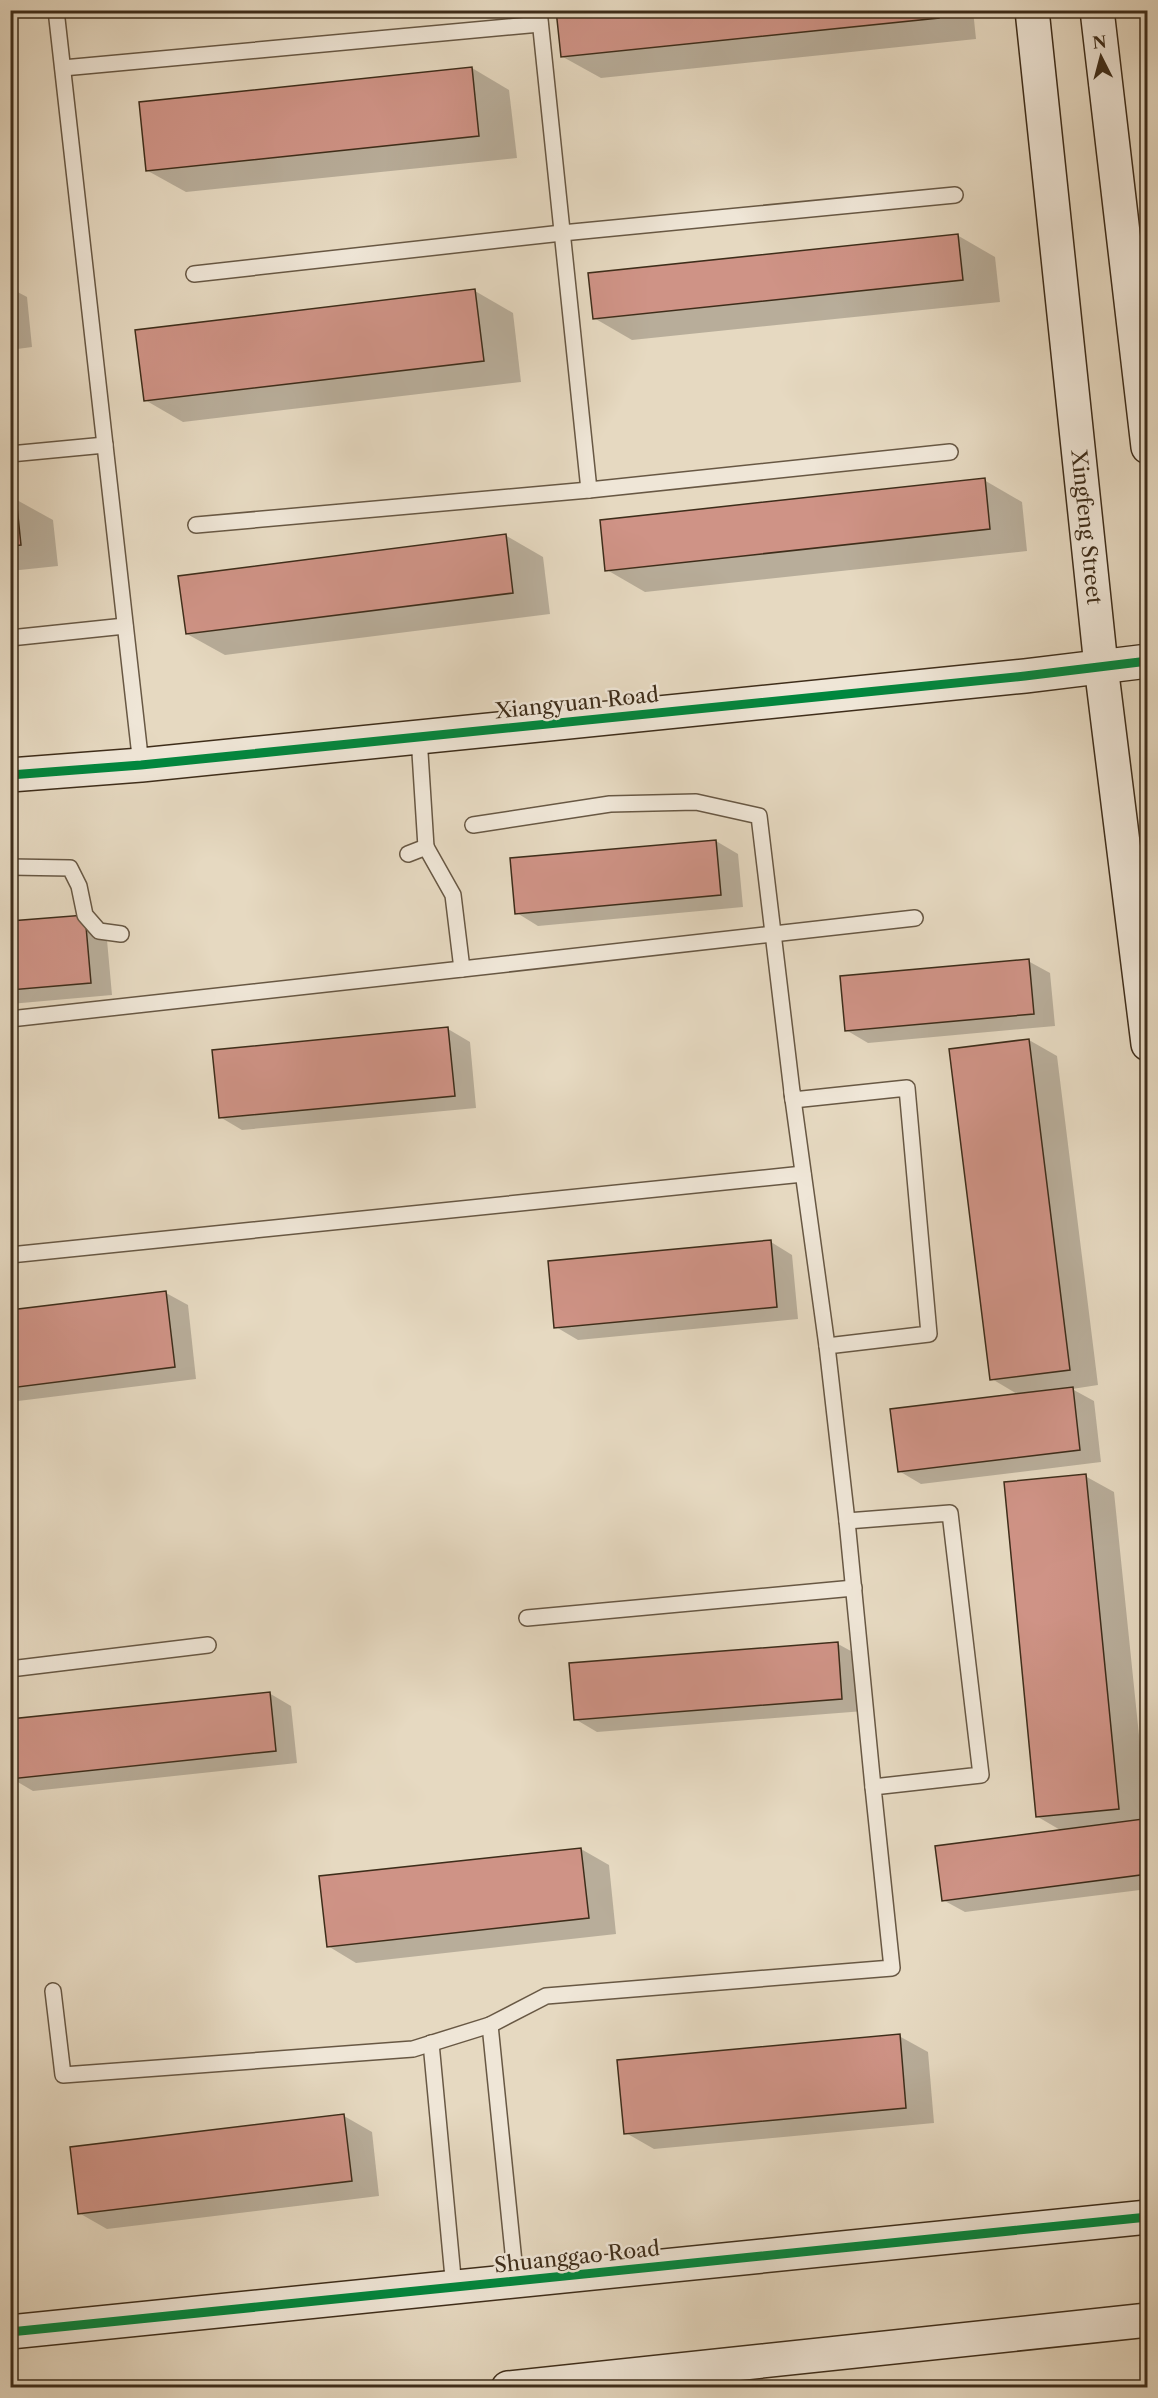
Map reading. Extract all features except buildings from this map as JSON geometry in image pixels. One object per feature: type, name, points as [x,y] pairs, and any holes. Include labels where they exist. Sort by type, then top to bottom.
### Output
[{"type":"street","name":"Xingfeng Street","points":[[1032,10],[1101,666],[1148,1044]]},
{"type":"street","points":[[1096,10],[1148,447]]},
{"type":"street","name":"Xiangyuan Road","points":[[10,775],[141,765],[1025,676],[1148,661]]},
{"type":"street","name":"Shuanggao Road","points":[[10,2332],[1148,2217]]},
{"type":"street","points":[[508,2388],[1148,2320]]},
{"type":"lane","points":[[56,10],[141,765]]},
{"type":"lane","points":[[63,68],[540,17],[589,490]]},
{"type":"lane","points":[[194,274],[562,233],[955,195]]},
{"type":"lane","points":[[10,454],[105,445]]},
{"type":"lane","points":[[196,525],[589,490],[950,452]]},
{"type":"lane","points":[[10,638],[125,626]]},
{"type":"lane","points":[[419,737],[426,847],[453,895],[462,969]]},
{"type":"lane","points":[[473,825],[610,804],[696,802],[759,816],[793,1100],[907,1088],[929,1334],[827,1346]]},
{"type":"lane","points":[[408,854],[426,847]]},
{"type":"lane","points":[[10,867],[70,867],[79,886],[85,915],[99,931],[121,934]]},
{"type":"lane","points":[[10,1019],[915,918]]},
{"type":"lane","points":[[53,1991],[63,2075],[413,2049],[490,2025],[546,1996],[892,1968],[847,1521],[827,1346],[792,1092]]},
{"type":"lane","points":[[10,1255],[803,1174]]},
{"type":"lane","points":[[847,1521],[950,1513],[981,1775],[873,1787]]},
{"type":"lane","points":[[527,1618],[854,1588]]},
{"type":"lane","points":[[10,1669],[208,1645]]},
{"type":"lane","points":[[490,2025],[516,2282]]},
{"type":"lane","points":[[431,2043],[454,2288]]},
{"type":"cycle path","points":[[10,775],[141,765],[1025,676],[1148,661]]},
{"type":"cycle path","points":[[10,2332],[1148,2217]]}]
